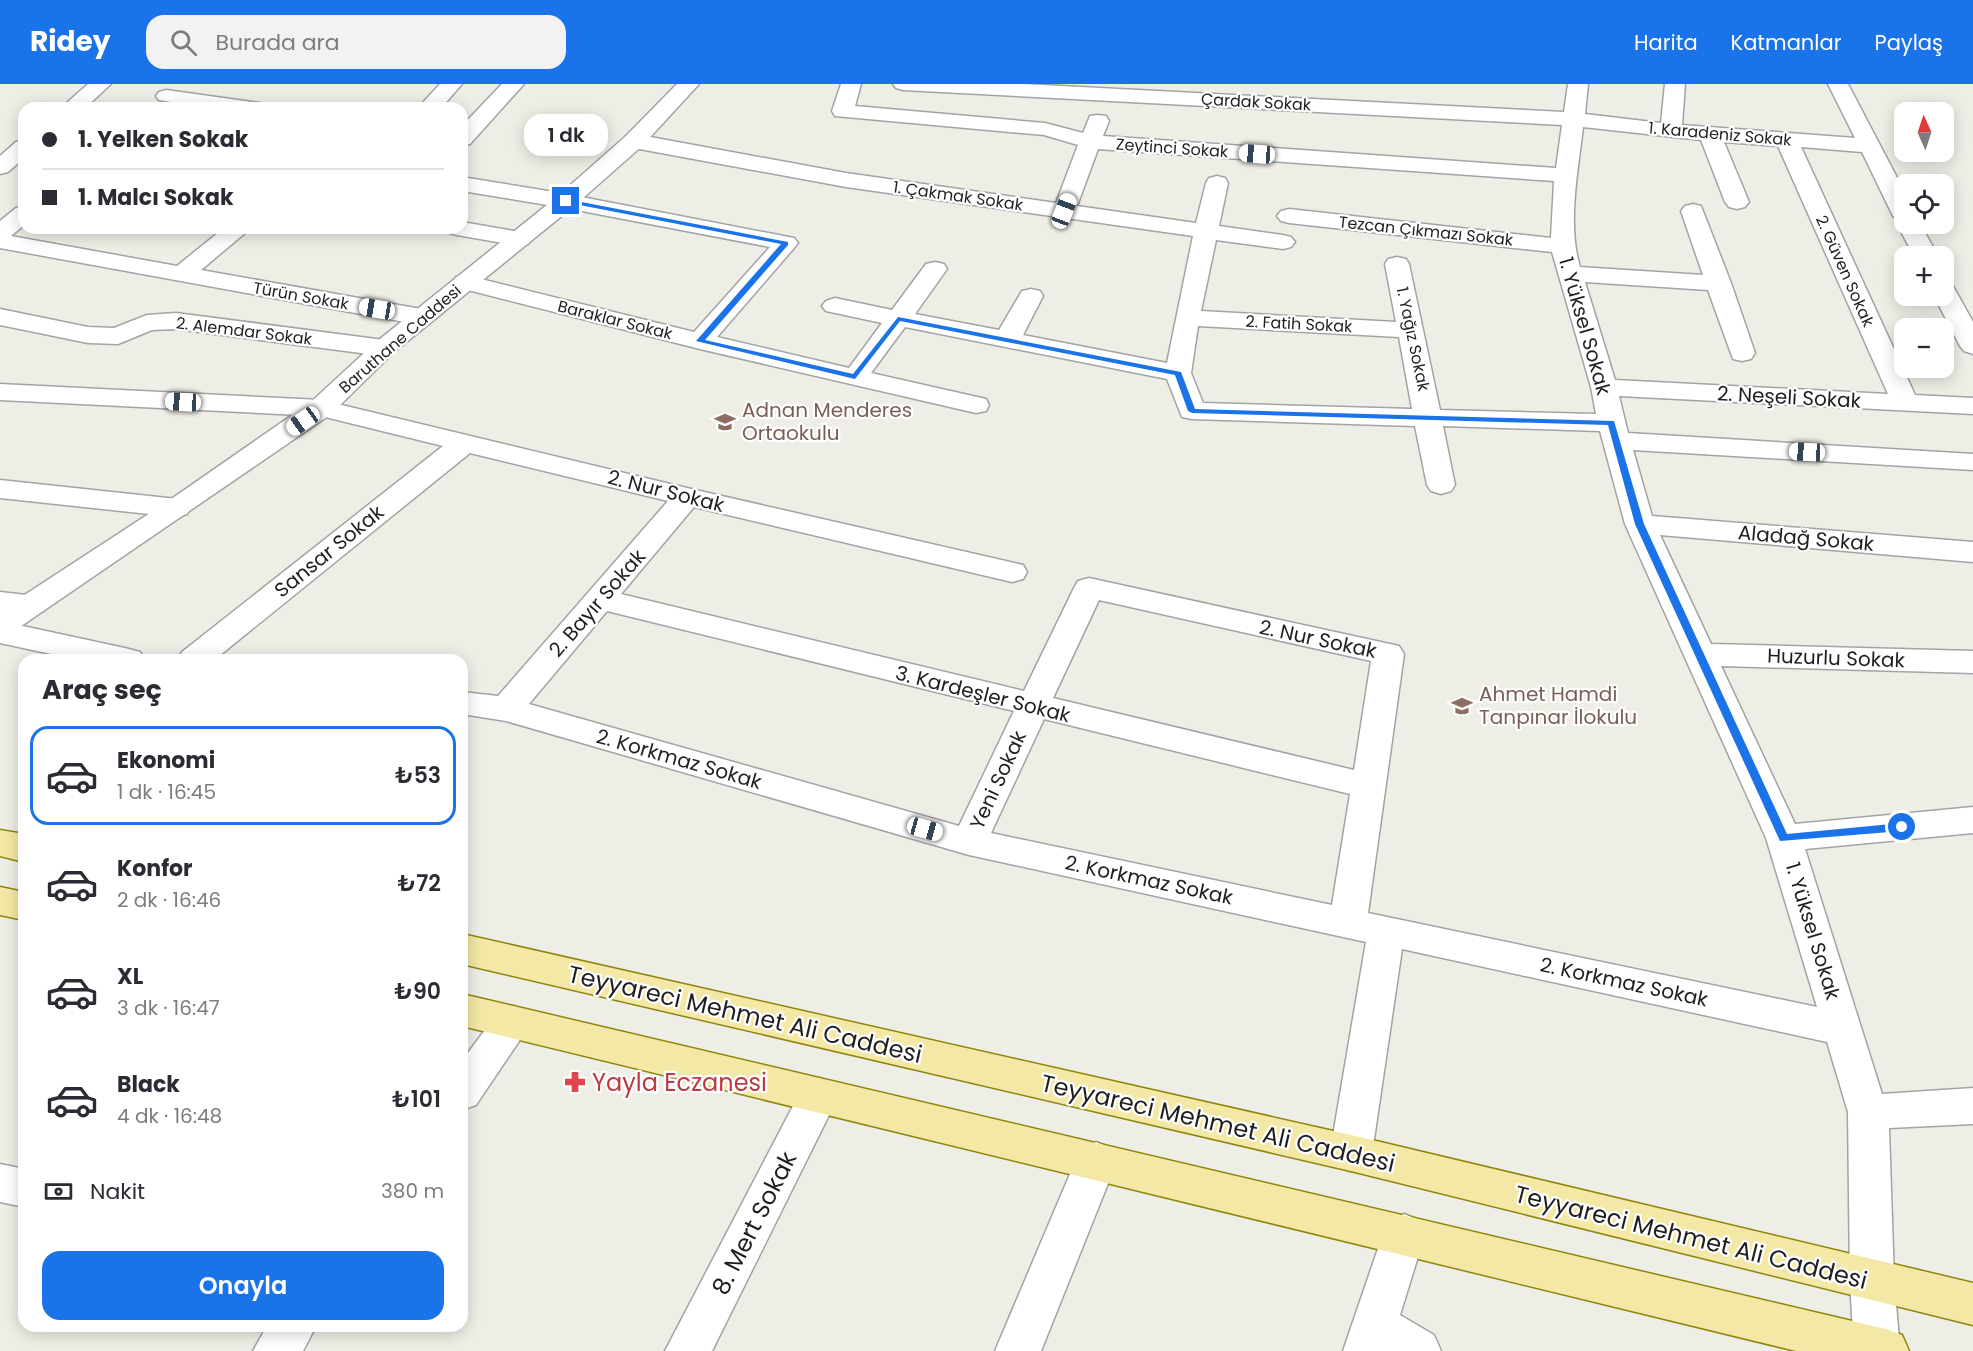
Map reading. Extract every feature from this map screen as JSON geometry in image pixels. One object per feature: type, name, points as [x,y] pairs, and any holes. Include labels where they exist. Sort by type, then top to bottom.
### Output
[{"type":"main road","points":[[0,843],[18,847]]},
{"type":"main road","points":[[0,901],[18,905]]},
{"type":"main road","name":"Teyyareci Mehmet Ali Caddesi","points":[[468,950],[1351,1153],[1973,1304]]},
{"type":"main road","points":[[468,1011],[1404,1234],[1880,1350]]},
{"type":"street","points":[[79,102],[101,84]]},
{"type":"street","points":[[435,102],[453,84]]},
{"type":"street","points":[[468,133],[514,84]]},
{"type":"street","name":"Baruthane Caddesi","points":[[0,626],[177,508],[321,408],[384,348],[566,201],[634,141],[689,84]]},
{"type":"street","name":"Zeytinci Sokak","points":[[851,84],[843,111],[1045,129],[1090,142],[1566,175]]},
{"type":"street","name":"Çardak Sokak","points":[[903,84],[1572,119]]},
{"type":"street","name":"1. Yüksel Sokak","points":[[1578,84],[1566,175],[1566,260],[1604,387],[1640,524],[1784,838],[1868,1112],[1872,1281],[1880,1350]]},
{"type":"street","points":[[1671,131],[1675,84]]},
{"type":"street","points":[[1838,84],[1894,195]]},
{"type":"street","points":[[1064,211],[1108,94]]},
{"type":"street","points":[[166,96],[209,102]]},
{"type":"street","name":"1. Karadeniz Sokak","points":[[1572,119],[1671,131],[1868,146]]},
{"type":"street","points":[[1710,134],[1737,202]]},
{"type":"street","name":"2. Güven Sokak","points":[[1786,139],[1905,402]]},
{"type":"street","name":"1. Çakmak Sokak","points":[[634,141],[846,180],[1283,242]]},
{"type":"street","points":[[0,167],[18,152]]},
{"type":"street","points":[[1217,183],[1187,318],[1178,373],[1192,411],[1429,418],[1973,462]]},
{"type":"street","points":[[468,185],[566,201],[786,243],[700,341]]},
{"type":"street","points":[[1693,212],[1742,353]]},
{"type":"street","name":"Tezcan Çıkmazı Sokak","points":[[1289,216],[1719,283]]},
{"type":"street","points":[[0,233],[18,218]]},
{"type":"street","points":[[468,230],[520,239]]},
{"type":"street","points":[[181,274],[231,234]]},
{"type":"street","name":"Türün Sokak","points":[[0,241],[421,317]]},
{"type":"street","name":"1. Yağız Sokak","points":[[1397,264],[1441,485]]},
{"type":"street","points":[[855,377],[935,269]]},
{"type":"street","name":"Baraklar Sokak","points":[[465,282],[700,341],[976,405]]},
{"type":"street","points":[[1007,340],[1031,296]]},
{"type":"street","points":[[835,306],[1178,373]]},
{"type":"street","points":[[1952,306],[1973,346]]},
{"type":"street","name":"2. Alemdar Sokak","points":[[0,317],[88,335],[118,336],[147,324],[177,321],[384,348]]},
{"type":"street","name":"2. Fatih Sokak","points":[[1187,318],[1411,330]]},
{"type":"street","name":"2. Neşeli Sokak","points":[[1604,387],[1973,406]]},
{"type":"street","name":"2. Nur Sokak","points":[[0,392],[321,408],[687,497],[1012,572]]},
{"type":"street","name":"Sansar Sokak","points":[[201,654],[466,442]]},
{"type":"street","points":[[0,489],[177,508]]},
{"type":"street","name":"2. Bayır Sokak","points":[[506,709],[687,497]]},
{"type":"street","name":"Aladağ Sokak","points":[[1640,524],[1973,552]]},
{"type":"street","name":"2. Nur Sokak","points":[[1089,588],[1388,654],[1348,922]]},
{"type":"street","name":"Yeni Sokak","points":[[969,842],[1089,588]]},
{"type":"street","name":"3. Kardeşler Sokak","points":[[600,599],[1368,786]]},
{"type":"street","points":[[0,602],[33,604]]},
{"type":"street","points":[[0,633],[100,654]]},
{"type":"street","name":"Huzurlu Sokak","points":[[1700,655],[1973,662]]},
{"type":"street","name":"2. Korkmaz Sokak","points":[[468,704],[506,709],[969,842],[1843,1029]]},
{"type":"street","points":[[1784,838],[1973,820]]},
{"type":"street","points":[[1351,1153],[1386,931]]},
{"type":"street","points":[[468,1085],[513,1022]]},
{"type":"street","name":"8. Mert Sokak","points":[[688,1351],[819,1095]]},
{"type":"street","points":[[1868,1112],[1973,1106]]},
{"type":"street","points":[[1018,1351],[1096,1161]]},
{"type":"street","points":[[0,1183],[18,1187]]},
{"type":"street","points":[[1404,1234],[1370,1337],[1418,1351]]},
{"type":"street","points":[[276,1351],[290,1332]]},
{"type":"place","name":"Adnan Menderes Ortaokulu","points":[[725,422]]},
{"type":"place","name":"Ahmet Hamdi Tanpınar İlokulu","points":[[1462,706]]},
{"type":"place","name":"Yayla Eczanesi","points":[[575,1082]]},
{"type":"route","points":[[566,201],[786,243],[700,341],[855,377],[898,319],[1178,373],[1192,411],[1611,423],[1640,524],[1784,838],[1902,827]]}]
